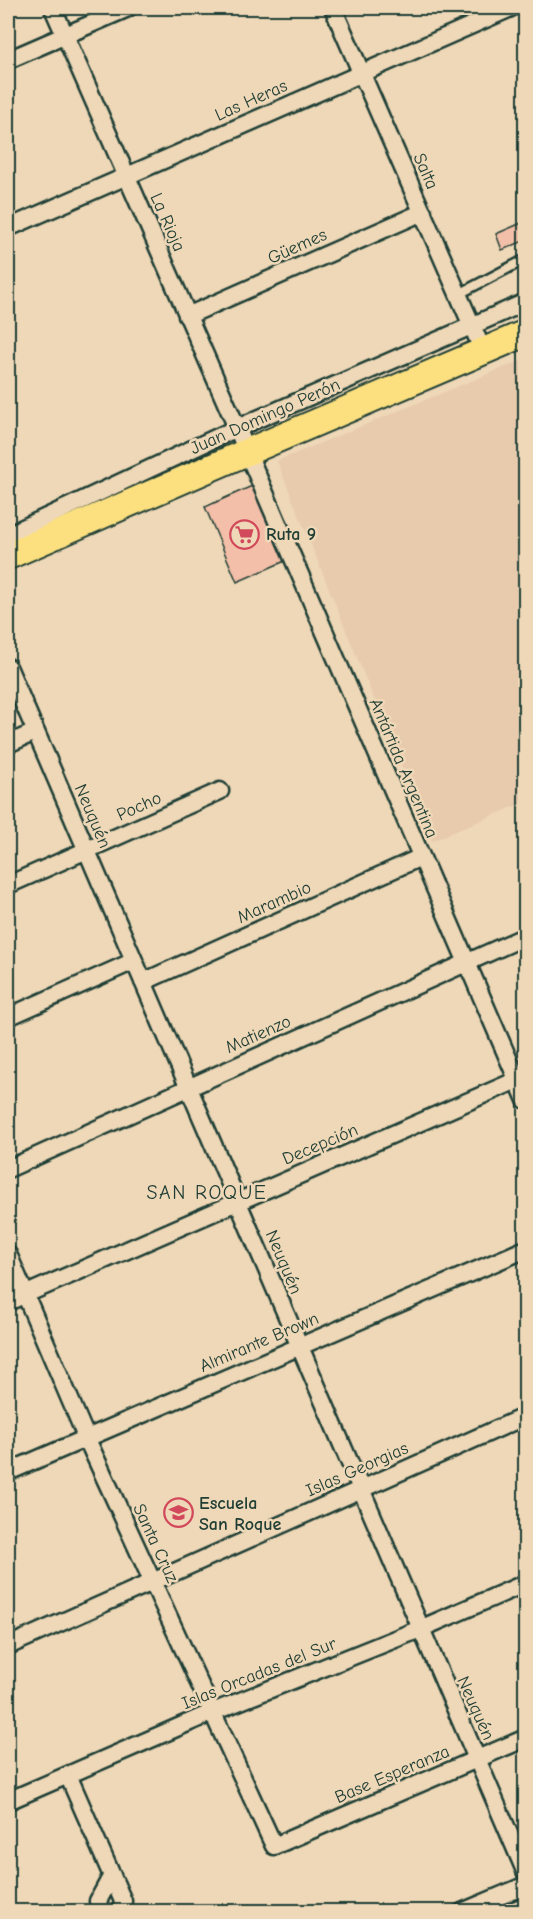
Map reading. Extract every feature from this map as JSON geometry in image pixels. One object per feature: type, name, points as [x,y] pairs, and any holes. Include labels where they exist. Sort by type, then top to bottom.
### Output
[{"type":"main road","name":"Juan Domingo Perón","points":[[8,556],[525,333]]},
{"type":"street","name":"La Rioja","points":[[53,8],[247,452]]},
{"type":"street","points":[[8,60],[128,8]]},
{"type":"street","name":"Salta","points":[[333,8],[483,351]]},
{"type":"street","name":"Las Heras","points":[[8,228],[511,8]]},
{"type":"street","name":"Güemes","points":[[187,316],[423,212]]},
{"type":"street","name":"Juan Domingo Perón","points":[[8,535],[237,428],[525,302]]},
{"type":"street","name":"Antártida Argentina","points":[[247,452],[525,1100]]},
{"type":"street","name":"Neuquén","points":[[8,667],[525,1873]]},
{"type":"street","points":[[8,744],[35,732]]},
{"type":"street","name":"Pocho","points":[[8,885],[220,790]]},
{"type":"street","name":"Marambio","points":[[143,982],[422,858]]},
{"type":"street","name":"Matienzo","points":[[8,1169],[525,936]]},
{"type":"street","points":[[8,1017],[134,962]]},
{"type":"street","name":"Decepción","points":[[8,1302],[517,1080]]},
{"type":"street","name":"Almirante Brown","points":[[8,1472],[525,1250]]},
{"type":"street","name":"Santa Cruz","points":[[8,1254],[86,1437],[274,1846]]},
{"type":"street","name":"Islas Georgias","points":[[8,1646],[525,1416]]},
{"type":"street","name":"Islas Orcadas del Sur","points":[[8,1801],[213,1712],[420,1629],[525,1583]]},
{"type":"street","name":"Base Esperanza","points":[[274,1846],[525,1738]]},
{"type":"street","points":[[68,1774],[123,1901],[121,1911]]},
{"type":"street","points":[[100,1911],[98,1901],[112,1875]]},
{"type":"street","points":[[462,1911],[525,1885]]},
{"type":"lane","points":[[459,294],[525,259]]},
{"type":"shaded area","points":[[525,359],[525,802],[432,841],[277,461]]},
{"type":"building","points":[[526,221],[526,240],[502,250],[496,234]]},
{"type":"building","name":"Ruta 9","points":[[252,486],[285,561],[237,582],[205,507]]},
{"type":"place","name":"Ruta 9","points":[[245,534]]},
{"type":"place","name":"Escuela San Roque","points":[[178,1513]]},
{"type":"district","name":"SAN ROQUE","points":[[207,1192]]}]
